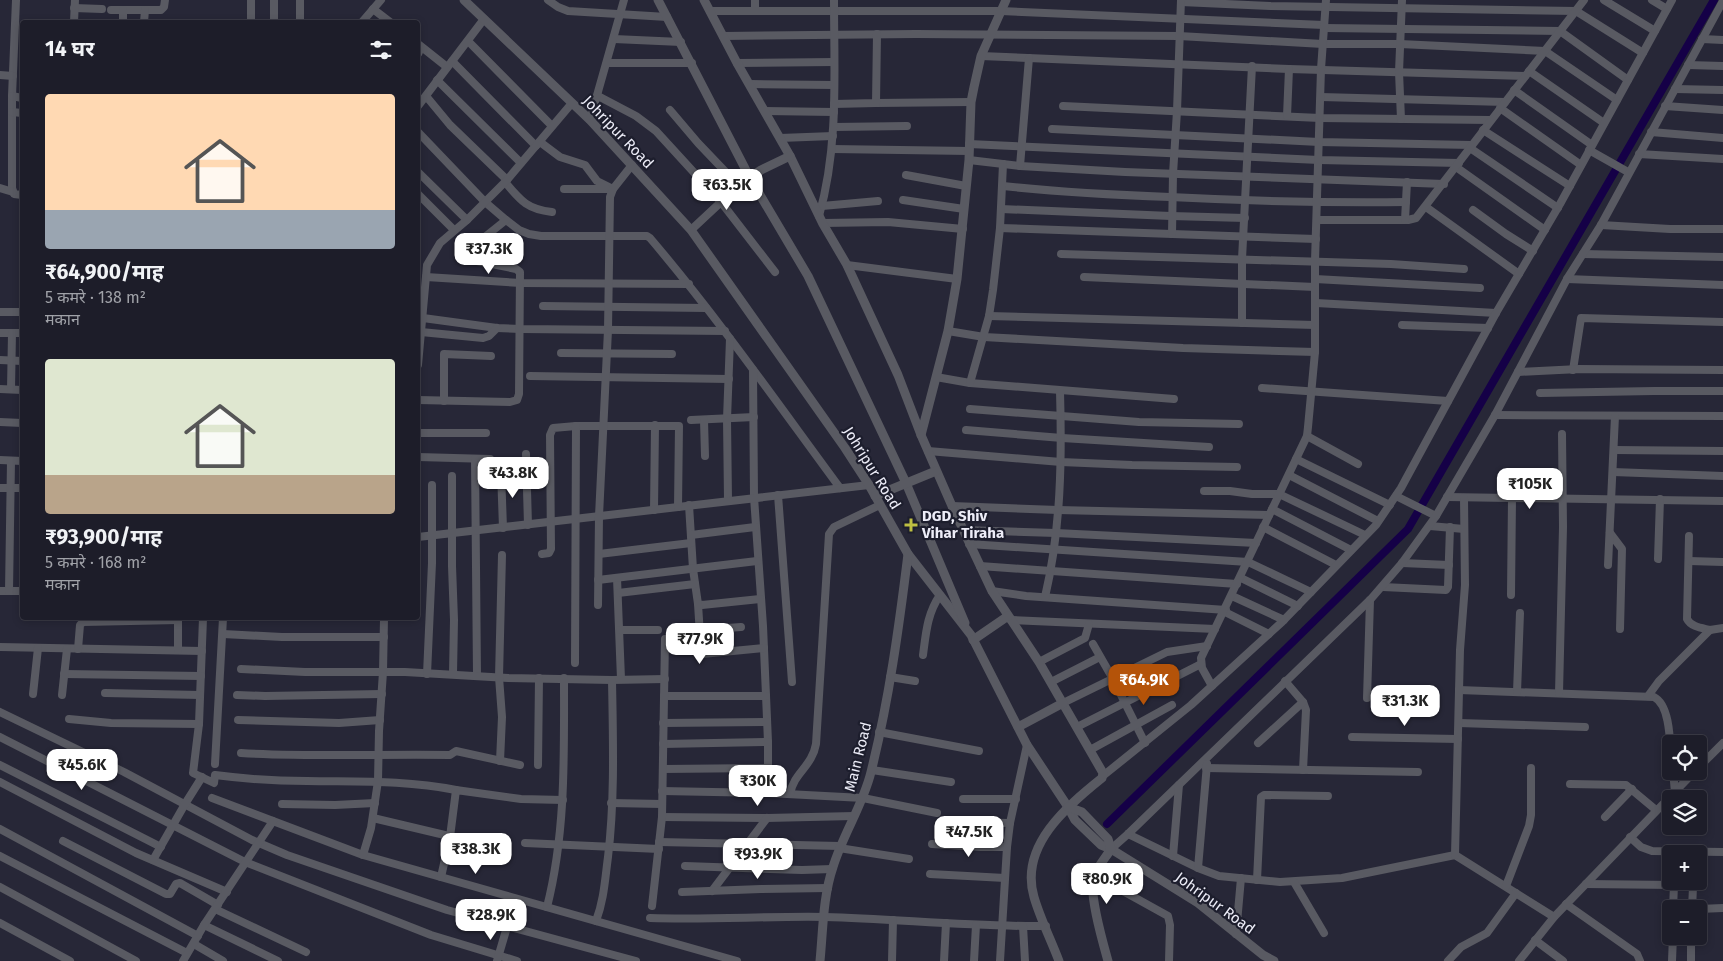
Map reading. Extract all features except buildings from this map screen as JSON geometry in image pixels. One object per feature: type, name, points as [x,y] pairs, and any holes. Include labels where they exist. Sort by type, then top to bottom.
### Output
[{"type":"street","points":[[13,192],[11,152],[16,0]]},
{"type":"street","points":[[111,10],[163,9],[165,0]]},
{"type":"street","points":[[251,20],[252,0]]},
{"type":"street","points":[[274,0],[274,20]]},
{"type":"street","points":[[300,0],[300,20]]},
{"type":"street","points":[[364,20],[381,0]]},
{"type":"street","name":"Johripur Road","points":[[464,0],[590,120],[691,230],[839,440],[869,485],[908,554],[972,637],[1027,745],[1075,820],[1105,842]]},
{"type":"street","points":[[548,0],[563,10],[667,17]]},
{"type":"street","points":[[590,120],[624,0]]},
{"type":"street","points":[[658,0],[750,178],[808,276],[906,483],[972,637],[1007,619],[1215,629]]},
{"type":"street","points":[[704,0],[737,63],[790,156],[821,220],[847,265],[894,366],[928,451],[932,472],[952,506],[992,591],[1007,619],[1039,662],[1104,775]]},
{"type":"street","points":[[755,0],[755,10]]},
{"type":"street","points":[[821,220],[834,127],[834,0]]},
{"type":"street","points":[[921,435],[948,331],[957,279],[963,229],[971,102],[981,56],[1006,0]]},
{"type":"street","points":[[1317,220],[1405,220],[1416,218],[1584,0]]},
{"type":"street","points":[[1604,0],[1655,31]]},
{"type":"street","points":[[1652,0],[1667,9]]},
{"type":"street","points":[[1059,961],[1034,896],[1031,867],[1042,841],[1059,816],[1078,797],[1145,744],[1284,620],[1366,535],[1390,505],[1496,312],[1558,208],[1672,0]]},
{"type":"street","points":[[1172,234],[1171,216],[1181,1],[1402,3],[1576,11],[1643,53]]},
{"type":"street","points":[[1108,961],[1095,908],[1094,875],[1111,849],[1383,587],[1430,526],[1518,372],[1567,279],[1600,225],[1723,1]]},
{"type":"street","points":[[1077,727],[1201,664],[1207,646],[1307,436],[1315,352],[1315,261],[1325,3]]},
{"type":"street","points":[[1401,119],[1399,72],[1402,3]]},
{"type":"street","points":[[74,20],[74,4],[102,9]]},
{"type":"street","points":[[373,9],[387,20]]},
{"type":"street","points":[[123,10],[123,20]]},
{"type":"street","points":[[144,10],[144,20]]},
{"type":"street","points":[[710,11],[1001,11],[1324,26],[1560,31],[1628,80]]},
{"type":"street","points":[[420,104],[484,19]]},
{"type":"street","points":[[724,36],[877,34],[1179,36],[1323,44],[1400,44],[1545,50],[1617,100]]},
{"type":"street","points":[[876,103],[877,34]]},
{"type":"street","points":[[614,39],[681,42]]},
{"type":"street","points":[[1702,39],[1723,40]]},
{"type":"street","points":[[468,41],[552,126]]},
{"type":"street","points":[[420,51],[450,64],[538,144],[560,157],[585,165],[597,181],[613,189]]},
{"type":"street","points":[[981,56],[1289,69],[1527,73],[1604,123]]},
{"type":"street","points":[[1020,166],[1029,58]]},
{"type":"street","points":[[737,63],[834,62]]},
{"type":"street","points":[[14,63],[20,63]]},
{"type":"street","points":[[607,63],[692,63]]},
{"type":"street","points":[[1688,65],[1723,66]]},
{"type":"street","points":[[1242,323],[1242,259],[1252,66]]},
{"type":"street","points":[[1287,116],[1289,69]]},
{"type":"street","points":[[0,75],[13,76]]},
{"type":"street","points":[[437,80],[522,163]]},
{"type":"street","points":[[750,84],[834,85]]},
{"type":"street","points":[[1675,89],[1723,90]]},
{"type":"street","points":[[1514,90],[1598,155],[1628,172]]},
{"type":"street","points":[[12,96],[20,98]]},
{"type":"street","points":[[426,96],[450,125],[506,181],[526,205],[533,209],[552,212]]},
{"type":"street","points":[[598,96],[649,124],[721,202],[775,272]]},
{"type":"street","points":[[1321,97],[1502,105],[1581,165]]},
{"type":"street","points":[[765,112],[834,108],[876,103],[971,102]]},
{"type":"street","points":[[420,343],[427,266],[440,243],[467,220],[506,181],[572,103]]},
{"type":"street","points":[[1063,106],[1320,118],[1490,120]]},
{"type":"street","points":[[1666,106],[1723,110]]},
{"type":"street","points":[[670,110],[740,187]]},
{"type":"street","points":[[12,112],[20,113]]},
{"type":"street","points":[[834,127],[907,126]]},
{"type":"street","points":[[1052,129],[1319,142],[1471,146],[1558,208]]},
{"type":"street","points":[[1483,130],[1570,186]]},
{"type":"street","points":[[1651,132],[1723,138]]},
{"type":"street","points":[[420,134],[485,202],[519,230],[541,236],[648,236],[689,284],[725,331],[840,488]]},
{"type":"street","points":[[780,138],[833,136]]},
{"type":"street","points":[[832,149],[969,152],[1021,147],[1457,165],[1545,230]]},
{"type":"street","points":[[969,152],[1003,164],[1020,166],[1173,174],[1444,184]]},
{"type":"street","points":[[1639,154],[1723,159]]},
{"type":"street","points":[[691,230],[750,178],[761,170],[790,156]]},
{"type":"street","points":[[970,383],[989,316],[1000,228],[1003,164]]},
{"type":"street","points":[[598,605],[603,426],[608,330],[610,202],[613,189],[632,166]]},
{"type":"street","points":[[420,174],[467,220]]},
{"type":"street","points":[[906,175],[966,186]]},
{"type":"street","points":[[1405,220],[1407,182]]},
{"type":"street","points":[[1002,186],[1062,192],[1245,201],[1318,203],[1406,202]]},
{"type":"street","points":[[0,188],[20,195]]},
{"type":"street","points":[[564,189],[613,189]]},
{"type":"street","points":[[420,196],[454,230]]},
{"type":"street","points":[[903,200],[964,209]]},
{"type":"street","points":[[822,206],[878,201]]},
{"type":"street","points":[[1426,207],[1519,274]]},
{"type":"street","points":[[1001,208],[1245,218]]},
{"type":"street","points":[[1473,210],[1506,234],[1533,250]]},
{"type":"street","points":[[420,400],[510,402],[517,400],[519,394],[521,329],[520,272],[516,269],[467,259],[465,256],[466,252],[506,220]]},
{"type":"street","points":[[821,220],[888,222],[963,229]]},
{"type":"street","points":[[1600,225],[1670,229],[1723,229]]},
{"type":"street","points":[[1000,228],[1316,240]]},
{"type":"street","points":[[1061,254],[1315,261],[1464,268]]},
{"type":"street","points":[[1583,254],[1723,257]]},
{"type":"street","points":[[420,265],[427,266]]},
{"type":"street","points":[[847,265],[957,279]]},
{"type":"street","points":[[426,277],[521,282],[689,284]]},
{"type":"street","points":[[1084,277],[1242,284],[1315,283],[1480,288]]},
{"type":"street","points":[[1567,279],[1723,285]]},
{"type":"street","points":[[1316,303],[1496,312]]},
{"type":"street","points":[[543,306],[706,308]]},
{"type":"street","points":[[0,312],[20,312]]},
{"type":"street","points":[[989,316],[1315,325]]},
{"type":"street","points":[[423,318],[497,328],[725,331]]},
{"type":"street","points":[[1573,370],[1581,318],[1723,322]]},
{"type":"street","points":[[1402,325],[1488,328]]},
{"type":"street","points":[[421,332],[483,338],[490,336],[497,328]]},
{"type":"street","points":[[948,331],[984,337],[1183,348],[1315,352]]},
{"type":"street","points":[[0,333],[20,333]]},
{"type":"street","points":[[11,389],[12,333]]},
{"type":"street","points":[[728,500],[727,419],[730,339]]},
{"type":"street","points":[[561,352],[672,354]]},
{"type":"street","points":[[444,401],[444,354],[491,356]]},
{"type":"street","points":[[0,360],[20,361]]},
{"type":"street","points":[[753,370],[755,527],[764,648],[768,793]]},
{"type":"street","points":[[1518,372],[1723,370]]},
{"type":"street","points":[[530,376],[729,379]]},
{"type":"street","points":[[936,377],[970,383],[1174,399]]},
{"type":"street","points":[[1262,388],[1448,401]]},
{"type":"street","points":[[0,389],[20,390]]},
{"type":"street","points":[[1045,597],[1051,571],[1058,510],[1062,438],[1060,391]]},
{"type":"street","points":[[1540,393],[1723,392]]},
{"type":"street","points":[[970,409],[1139,422],[1239,424]]},
{"type":"street","points":[[1494,415],[1723,416]]},
{"type":"street","points":[[1608,565],[1615,416]]},
{"type":"street","points":[[691,420],[754,417]]},
{"type":"street","points":[[704,420],[705,456]]},
{"type":"street","points":[[0,422],[20,423]]},
{"type":"street","points":[[542,554],[551,552],[550,431],[558,426],[676,425],[679,427],[678,507]]},
{"type":"street","points":[[575,663],[576,426]]},
{"type":"street","points":[[654,510],[655,426]]},
{"type":"street","points":[[966,430],[1209,447]]},
{"type":"street","points":[[420,433],[486,433]]},
{"type":"street","points":[[1558,693],[1563,498],[1562,434]]},
{"type":"street","points":[[1307,436],[1358,464]]},
{"type":"street","points":[[1614,450],[1723,451]]},
{"type":"street","points":[[928,451],[1061,462],[1237,467]]},
{"type":"street","points":[[526,454],[528,525]]},
{"type":"street","points":[[420,457],[490,459]]},
{"type":"street","points":[[476,459],[477,675]]},
{"type":"street","points":[[1296,459],[1390,505]]},
{"type":"street","points":[[0,460],[20,461]]},
{"type":"street","points":[[9,591],[11,461]]},
{"type":"street","points":[[500,471],[503,528]]},
{"type":"street","points":[[875,496],[932,472]]},
{"type":"street","points":[[1613,472],[1723,476]]},
{"type":"street","points":[[1288,475],[1378,521]]},
{"type":"street","points":[[452,476],[453,674]]},
{"type":"street","points":[[427,674],[432,563],[432,485]]},
{"type":"street","points":[[420,537],[869,485]]},
{"type":"street","points":[[0,488],[20,488]]},
{"type":"street","points":[[1204,491],[1279,494],[1366,535]]},
{"type":"street","points":[[778,495],[792,682]]},
{"type":"street","points":[[1396,496],[1436,516]]},
{"type":"street","points":[[1447,498],[1612,498],[1723,501]]},
{"type":"street","points":[[1455,855],[1459,690],[1465,584],[1464,498]]},
{"type":"street","points":[[1511,595],[1512,498]]},
{"type":"street","points":[[1658,558],[1660,499]]},
{"type":"street","points":[[689,505],[693,569],[702,654],[764,648]]},
{"type":"street","points":[[790,794],[793,782],[811,759],[815,749],[829,534],[834,527],[880,505]]},
{"type":"street","points":[[952,506],[1058,510],[1271,512],[1352,550]]},
{"type":"street","points":[[1264,526],[1336,565]]},
{"type":"street","points":[[1430,526],[1464,529]]},
{"type":"street","points":[[599,554],[755,527]]},
{"type":"street","points":[[1383,587],[1446,590],[1448,587],[1450,527]]},
{"type":"street","points":[[963,530],[1256,543]]},
{"type":"street","points":[[1610,533],[1622,549],[1620,629]]},
{"type":"street","points":[[1689,536],[1687,619],[1694,626],[1710,630],[1723,628]]},
{"type":"street","points":[[969,544],[1248,562],[1311,592]]},
{"type":"street","name":"Main Road","points":[[820,961],[828,888],[832,870],[839,847],[863,798],[872,770],[898,631],[908,554]]},
{"type":"street","points":[[500,761],[502,717],[499,677],[502,555]]},
{"type":"street","points":[[598,580],[758,561]]},
{"type":"street","points":[[1689,561],[1723,562]]},
{"type":"street","points":[[1402,563],[1449,565]]},
{"type":"street","points":[[980,566],[1239,581],[1298,606]]},
{"type":"street","points":[[617,578],[621,679]]},
{"type":"street","points":[[618,593],[695,584]]},
{"type":"street","points":[[0,591],[20,592]]},
{"type":"street","points":[[992,591],[1225,611],[1269,634]]},
{"type":"street","points":[[923,654],[929,616],[940,596]]},
{"type":"street","points":[[1232,596],[1284,620]]},
{"type":"street","points":[[698,604],[760,599]]},
{"type":"street","points":[[1367,698],[1370,600]]},
{"type":"street","points":[[1517,692],[1520,613]]},
{"type":"street","points":[[78,649],[80,626],[83,622],[146,620]]},
{"type":"street","points":[[178,620],[178,650]]},
{"type":"street","points":[[204,620],[199,724],[193,773],[214,783],[215,775],[284,781],[378,781],[427,785],[521,800],[563,800]]},
{"type":"street","points":[[215,764],[223,620]]},
{"type":"street","points":[[364,855],[373,818],[378,781],[384,620]]},
{"type":"street","points":[[1039,662],[1085,638],[1088,624]]},
{"type":"street","points":[[700,630],[741,627]]},
{"type":"street","points":[[620,630],[658,630]]},
{"type":"street","points":[[1648,696],[1659,681],[1710,630]]},
{"type":"street","points":[[223,634],[282,637],[384,637]]},
{"type":"street","points":[[652,906],[662,817],[665,639]]},
{"type":"street","points":[[1093,644],[1113,679],[1145,744]]},
{"type":"street","points":[[1018,727],[1167,652],[1207,646]]},
{"type":"street","points":[[0,647],[202,651]]},
{"type":"street","points":[[33,694],[38,648]]},
{"type":"street","points":[[62,695],[67,649]]},
{"type":"street","points":[[1051,682],[1100,656]]},
{"type":"street","points":[[1201,664],[1212,686]]},
{"type":"street","points":[[241,669],[612,680],[664,679]]},
{"type":"street","points":[[64,674],[201,676]]},
{"type":"street","points":[[890,677],[915,681]]},
{"type":"street","points":[[538,678],[538,765]]},
{"type":"street","points":[[547,907],[552,889],[563,800],[564,678]]},
{"type":"street","points":[[596,921],[602,902],[612,803],[612,680]]},
{"type":"street","points":[[1285,681],[1303,702],[1306,714],[1303,770]]},
{"type":"street","points":[[1459,690],[1648,696],[1658,699],[1665,713],[1668,735]]},
{"type":"street","points":[[105,693],[200,695]]},
{"type":"street","points":[[237,695],[382,694]]},
{"type":"street","points":[[664,696],[766,696]]},
{"type":"street","points":[[1258,742],[1303,702]]},
{"type":"street","points":[[1090,750],[1172,705]]},
{"type":"street","points":[[0,712],[124,772],[287,855],[447,910],[636,961]]},
{"type":"street","points":[[68,719],[110,723],[199,724]]},
{"type":"street","points":[[238,720],[339,723],[380,720]]},
{"type":"street","points":[[663,723],[767,722]]},
{"type":"street","points":[[1459,723],[1585,727]]},
{"type":"street","points":[[879,732],[979,751]]},
{"type":"street","points":[[0,737],[174,824],[245,862],[431,935],[498,959],[517,961]]},
{"type":"street","points":[[1352,737],[1458,739]]},
{"type":"street","points":[[663,744],[768,742]]},
{"type":"street","points":[[1707,759],[1723,743]]},
{"type":"street","points":[[1000,961],[1001,926],[1010,823],[1027,745]]},
{"type":"street","points":[[242,753],[334,756],[378,754],[450,755],[456,751],[520,765]]},
{"type":"street","points":[[1198,868],[1207,757]]},
{"type":"street","points":[[0,765],[161,847]]},
{"type":"street","points":[[663,769],[768,768]]},
{"type":"street","points":[[1206,768],[1418,772]]},
{"type":"street","points":[[1506,886],[1529,826],[1531,815],[1531,768]]},
{"type":"street","points":[[872,770],[951,782]]},
{"type":"street","points":[[153,860],[202,777]]},
{"type":"street","points":[[1677,790],[1686,780]]},
{"type":"street","points":[[0,782],[153,860],[227,892]]},
{"type":"street","points":[[1570,784],[1620,784],[1632,789],[1656,810]]},
{"type":"street","points":[[1173,856],[1179,785]]},
{"type":"street","points":[[1605,817],[1632,789]]},
{"type":"street","points":[[441,877],[450,837],[456,790]]},
{"type":"street","points":[[662,791],[768,793],[863,798],[937,812]]},
{"type":"street","points":[[1257,880],[1261,797],[1264,795],[1328,796]]},
{"type":"street","points":[[212,798],[364,855],[737,961]]},
{"type":"street","points":[[963,799],[1016,800]]},
{"type":"street","points":[[282,804],[344,805],[375,803]]},
{"type":"street","points":[[612,803],[662,804]]},
{"type":"street","points":[[1519,961],[1554,917],[1662,804]]},
{"type":"street","points":[[1068,807],[1082,812],[1111,849]]},
{"type":"street","points":[[662,817],[766,818],[854,816]]},
{"type":"street","points":[[373,818],[491,846]]},
{"type":"street","points":[[712,891],[766,818]]},
{"type":"street","points":[[183,961],[204,925],[273,821]]},
{"type":"street","points":[[956,822],[1010,823]]},
{"type":"street","points":[[0,829],[198,936]]},
{"type":"street","points":[[1128,834],[1198,868],[1219,876],[1257,880],[1294,882],[1342,878],[1455,855],[1554,917]]},
{"type":"street","points":[[1630,837],[1641,847],[1652,851],[1723,852]]},
{"type":"street","points":[[63,841],[166,894],[170,894],[176,884],[180,883],[216,907],[306,952]]},
{"type":"street","points":[[525,843],[609,846],[748,844],[839,847],[909,859]]},
{"type":"street","points":[[932,844],[1007,847]]},
{"type":"street","name":"Johripur Road","points":[[1111,849],[1198,903],[1262,958],[1274,961]]},
{"type":"street","points":[[0,856],[187,953]]},
{"type":"street","points":[[685,866],[832,870]]},
{"type":"street","points":[[930,874],[1005,878]]},
{"type":"street","points":[[1094,875],[1168,916],[1170,925],[1169,961]]},
{"type":"street","points":[[1236,934],[1241,878]]},
{"type":"street","points":[[1294,882],[1324,933]]},
{"type":"street","points":[[1586,884],[1662,885]]},
{"type":"street","points":[[0,887],[136,961]]},
{"type":"street","points":[[682,892],[828,888]]},
{"type":"street","points":[[1448,961],[1460,947],[1487,933],[1516,893]]},
{"type":"street","points":[[1566,904],[1637,954],[1640,961]]},
{"type":"street","points":[[1707,909],[1723,908]]},
{"type":"street","points":[[650,918],[717,920],[825,917],[976,925],[1046,926]]},
{"type":"street","points":[[892,961],[893,920]]},
{"type":"street","points":[[0,923],[70,961]]},
{"type":"street","points":[[944,961],[946,923]]},
{"type":"street","points":[[204,925],[278,961]]},
{"type":"street","points":[[974,961],[976,925]]},
{"type":"street","points":[[1024,926],[1024,961]]},
{"type":"street","points":[[498,959],[507,927]]},
{"type":"street","points":[[1535,940],[1563,961]]},
{"type":"street","points":[[194,944],[223,961]]},
{"type":"street","points":[[1672,961],[1673,945]]},
{"type":"street","points":[[1690,961],[1691,945]]},
{"type":"waterway","points":[[1107,824],[1408,529],[1714,0]]},
{"type":"place","name":"DGD, Shiv Vihar Tiraha","points":[[911,525]]}]
